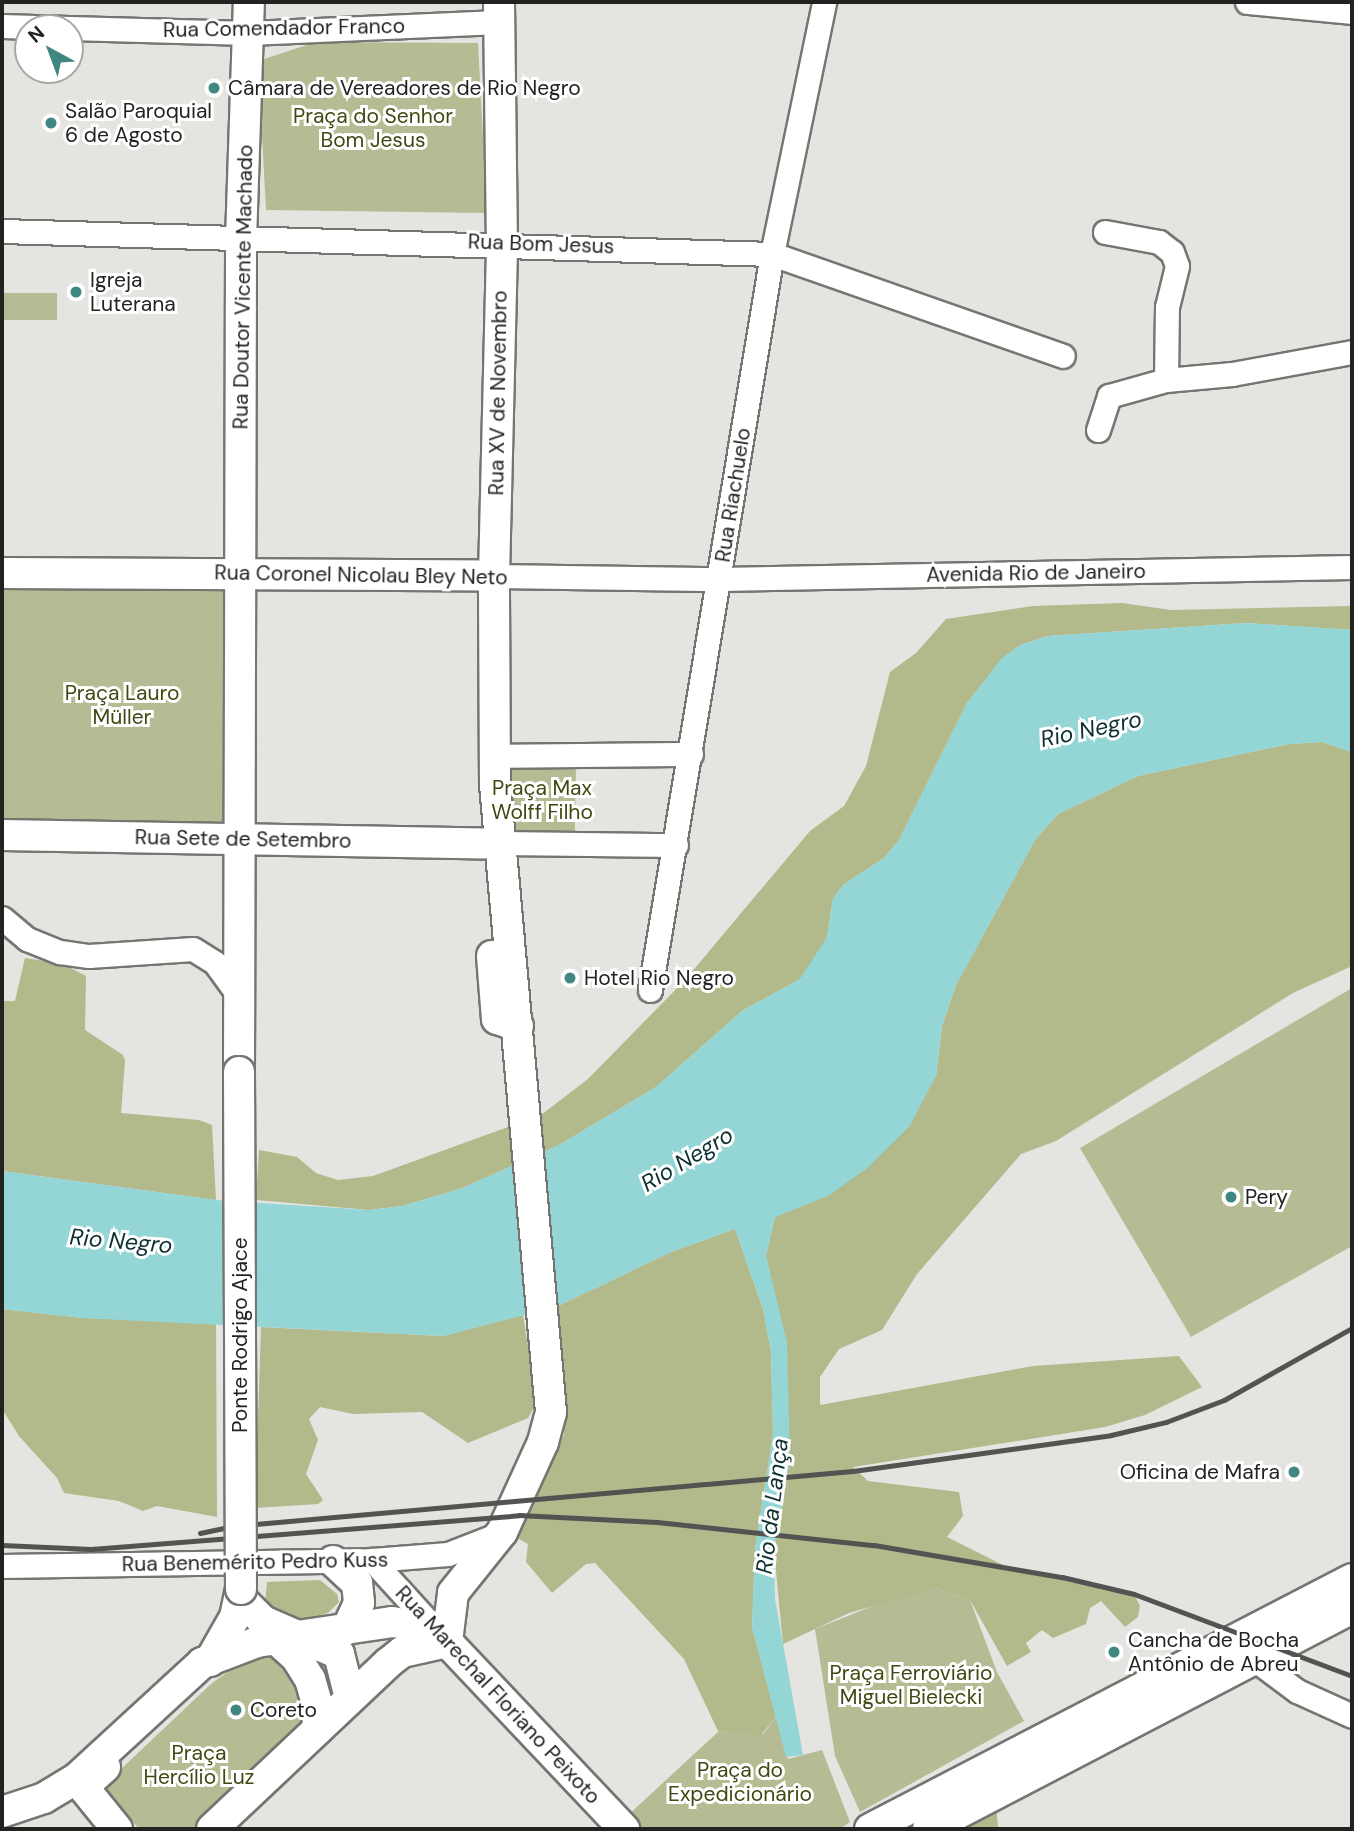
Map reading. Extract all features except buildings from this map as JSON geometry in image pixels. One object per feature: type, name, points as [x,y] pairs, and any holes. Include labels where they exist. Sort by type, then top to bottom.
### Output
[{"type":"main road","name":"Rua Doutor Vicente Machado","points":[[242,838],[241,240],[249,2]]},
{"type":"main road","name":"Rua XV de Novembro","points":[[440,1635],[453,1593],[502,1532],[549,1425],[546,1343],[518,1026],[502,1024],[496,1016],[493,843],[499,12]]},
{"type":"main road","name":"Rua Coronel Nicolau Bley Neto","points":[[2,573],[494,576]]},
{"type":"main road","name":"Rua Sete de Setembro","points":[[2,835],[493,843]]},
{"type":"main road","points":[[239,996],[242,838]]},
{"type":"main road","name":"Ponte Rodrigo Ajace","points":[[239,996],[241,1593]]},
{"type":"main road","points":[[333,1561],[357,1583],[359,1603],[347,1629]]},
{"type":"main road","points":[[928,1829],[1242,1651],[1352,1579]]},
{"type":"main road","points":[[117,1829],[83,1787],[209,1670],[241,1593],[262,1621],[289,1638],[339,1654],[350,1698]]},
{"type":"main road","points":[[870,1829],[1242,1651],[1352,1608]]},
{"type":"main road","points":[[2,1812],[44,1798],[77,1778],[202,1662],[237,1647],[391,1622],[440,1635]]},
{"type":"main road","points":[[212,1829],[402,1652],[440,1635]]},
{"type":"main road","name":"Rua Marechal Floriano Peixoto","points":[[440,1635],[624,1829]]},
{"type":"main road","points":[[289,1638],[296,1657],[310,1679],[317,1703],[318,1729]]},
{"type":"street","name":"Rua Riachuelo","points":[[650,990],[772,254],[824,2]]},
{"type":"street","points":[[1247,2],[1352,12]]},
{"type":"street","name":"Rua Comendador Franco","points":[[84,28],[249,33],[499,12]]},
{"type":"street","name":"Rua Bom Jesus","points":[[2,231],[241,240],[499,243],[772,254],[1063,356]]},
{"type":"street","points":[[1105,232],[1159,242],[1172,252],[1177,266],[1167,307],[1166,380]]},
{"type":"street","points":[[1098,430],[1109,396],[1166,380],[1232,374],[1352,352]]},
{"type":"street","name":"Avenida Rio de Janeiro","points":[[720,579],[1352,567]]},
{"type":"street","name":"Rua Coronel Nicolau Bley Neto","points":[[494,576],[720,579]]},
{"type":"street","points":[[495,756],[691,754]]},
{"type":"street","name":"Rua Sete de Setembro","points":[[493,843],[676,845]]},
{"type":"street","points":[[2,918],[27,939],[60,952],[89,956],[193,949],[215,963],[239,996]]},
{"type":"street","name":"Rua Benemérito Pedro Kuss","points":[[2,1566],[372,1560],[464,1550],[502,1532]]},
{"type":"street","name":"Rua Marechal Floriano Peixoto","points":[[372,1560],[440,1635]]},
{"type":"street","points":[[1242,1651],[1297,1691],[1352,1717]]},
{"type":"green space","name":"Praça do Senhor Bom Jesus","points":[[316,42],[478,43],[487,213],[266,210],[258,61]]},
{"type":"green space","points":[[2,293],[57,293],[57,320],[2,320]]},
{"type":"green space","name":"Praça Lauro Müller","points":[[2,573],[238,573],[238,832],[2,832]]},
{"type":"green space","points":[[1122,603],[1171,610],[1352,606],[1352,630],[1246,623],[1048,636],[1020,645],[1002,659],[967,703],[899,840],[884,858],[843,885],[833,899],[827,937],[816,960],[800,979],[742,1011],[656,1087],[559,1145],[460,1189],[402,1206],[369,1210],[256,1200],[259,1150],[297,1157],[316,1173],[338,1180],[373,1176],[541,1115],[588,1079],[685,980],[810,831],[844,806],[866,766],[890,672],[916,653],[946,619],[1033,606]]},
{"type":"green space","points":[[1322,742],[1352,752],[1352,966],[1293,993],[1056,1141],[1021,1154],[917,1274],[882,1330],[839,1349],[820,1377],[820,1405],[1033,1366],[1179,1356],[1202,1387],[1145,1415],[1105,1427],[853,1467],[868,1481],[959,1492],[963,1516],[947,1537],[1011,1569],[1134,1594],[1140,1606],[1138,1617],[1125,1627],[1101,1601],[1090,1608],[1086,1624],[1053,1638],[1042,1630],[1026,1643],[1031,1652],[1007,1666],[970,1600],[936,1588],[849,1613],[783,1644],[774,1551],[790,1459],[766,1255],[775,1217],[828,1195],[936,1076],[942,1026],[956,985],[1035,840],[1058,814],[1138,776],[1289,744]]},
{"type":"green space","name":"Praça Max Wolff Filho","points":[[508,764],[576,765],[575,835],[507,834]]},
{"type":"green space","points":[[25,958],[63,964],[86,976],[85,1030],[123,1055],[125,1061],[121,1113],[199,1120],[212,1125],[216,1200],[2,1171],[2,1001],[15,1001]]},
{"type":"green space","name":"Pery","points":[[1352,988],[1352,1246],[1191,1337],[1080,1148]]},
{"type":"green space","points":[[735,1229],[763,1309],[771,1351],[773,1434],[755,1549],[752,1627],[776,1717],[761,1735],[718,1731],[684,1659],[595,1563],[586,1564],[552,1593],[526,1562],[528,1544],[510,1534],[564,1435],[556,1307],[671,1252]]},
{"type":"green space","points":[[2,1309],[83,1318],[216,1322],[217,1517],[157,1506],[143,1511],[119,1501],[64,1493],[57,1478],[19,1436],[2,1409]]},
{"type":"green space","points":[[523,1315],[537,1402],[528,1418],[468,1443],[422,1412],[353,1414],[320,1407],[309,1419],[318,1440],[306,1474],[323,1500],[318,1504],[255,1508],[261,1327],[443,1336]]},
{"type":"green space","points":[[320,1580],[337,1594],[339,1602],[328,1613],[292,1623],[264,1613],[267,1582]]},
{"type":"green space","name":"Praça Ferroviário Miguel Bielecki","points":[[936,1588],[970,1600],[997,1672],[1024,1721],[860,1812],[835,1756],[815,1629],[903,1594]]},
{"type":"green space","name":"Praça Hercílio Luz","points":[[280,1654],[309,1704],[304,1733],[204,1829],[139,1829],[103,1786],[212,1683],[246,1659]]},
{"type":"green space","name":"Praça do Expedicionário","points":[[776,1717],[788,1759],[822,1750],[850,1822],[840,1829],[641,1829],[626,1817],[719,1731],[763,1734]]},
{"type":"green space","points":[[996,1801],[998,1829],[940,1829]]},
{"type":"water","points":[[1246,623],[1352,630],[1352,752],[1322,742],[1289,744],[1138,776],[1058,814],[1035,840],[956,985],[942,1026],[936,1076],[909,1127],[866,1169],[828,1196],[775,1217],[766,1255],[787,1343],[790,1459],[774,1551],[775,1599],[803,1755],[786,1757],[752,1627],[755,1549],[773,1434],[771,1351],[763,1309],[735,1229],[671,1252],[556,1307],[443,1336],[82,1318],[2,1309],[2,1171],[216,1200],[369,1210],[402,1206],[460,1189],[559,1145],[656,1087],[742,1011],[800,979],[827,937],[833,899],[843,885],[884,858],[899,840],[967,703],[1002,658],[1020,645],[1048,636]]},
{"type":"railway","points":[[200,1533],[233,1526],[853,1471],[1111,1435],[1166,1422],[1224,1400],[1352,1328]]},
{"type":"railway","points":[[2,1545],[91,1549],[519,1515],[657,1522],[874,1545],[1062,1577],[1134,1594],[1352,1676]]},
{"type":"place","name":"Câmara de Vereadores de Rio Negro","points":[[214,88]]},
{"type":"place","name":"Salão Paroquial 6 de Agosto","points":[[51,123]]},
{"type":"place","name":"Igreja Luterana","points":[[76,292]]},
{"type":"place","name":"Hotel Rio Negro","points":[[570,978]]},
{"type":"place","name":"Pery","points":[[1231,1197]]},
{"type":"place","name":"Oficina de Mafra","points":[[1294,1472]]},
{"type":"place","name":"Cancha de Bocha Antônio de Abreu","points":[[1114,1652]]},
{"type":"place","name":"Coreto","points":[[236,1710]]},
{"type":"water label","name":"Rio Negro","points":[[1091,729]]},
{"type":"water label","name":"Rio Negro","points":[[687,1159]]},
{"type":"water label","name":"Rio Negro","points":[[121,1241]]},
{"type":"water label","name":"Rio da Lança","points":[[772,1506]]}]
